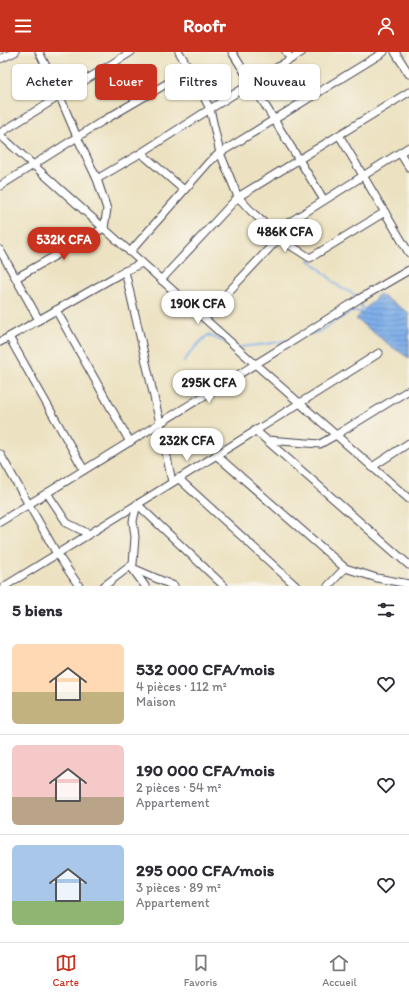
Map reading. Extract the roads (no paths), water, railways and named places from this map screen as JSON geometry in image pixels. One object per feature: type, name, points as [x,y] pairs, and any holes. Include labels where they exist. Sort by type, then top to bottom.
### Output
[{"type":"street","points":[[0,59],[15,52]]},
{"type":"street","points":[[39,52],[45,64]]},
{"type":"street","points":[[87,79],[131,52]]},
{"type":"street","points":[[179,52],[186,64]]},
{"type":"street","points":[[232,52],[240,64]]},
{"type":"street","points":[[286,52],[291,59]]},
{"type":"street","points":[[283,64],[302,52]]},
{"type":"street","points":[[130,252],[208,162],[220,153],[384,52]]},
{"type":"street","points":[[395,52],[409,74]]},
{"type":"street","points":[[0,186],[77,137],[165,85]]},
{"type":"street","points":[[97,179],[239,91]]},
{"type":"street","points":[[162,280],[238,197],[409,92]]},
{"type":"street","points":[[54,100],[0,134],[255,364],[408,498]]},
{"type":"street","points":[[62,100],[97,179],[106,209],[104,228]]},
{"type":"street","points":[[206,100],[210,109],[220,153],[238,197],[280,238],[310,258],[385,212]]},
{"type":"street","points":[[262,100],[324,200]]},
{"type":"street","points":[[339,135],[409,253]]},
{"type":"street","points":[[274,232],[409,147]]},
{"type":"street","points":[[141,152],[184,190]]},
{"type":"street","points":[[400,153],[409,167]]},
{"type":"street","points":[[16,278],[104,228]]},
{"type":"street","points":[[204,318],[280,238]]},
{"type":"street","points":[[0,250],[39,320]]},
{"type":"street","points":[[0,342],[142,263]]},
{"type":"street","points":[[0,522],[359,299],[409,270]]},
{"type":"street","points":[[125,272],[160,423],[175,480],[296,586]]},
{"type":"street","points":[[56,310],[130,442]]},
{"type":"street","points":[[9,337],[84,470]]},
{"type":"street","points":[[5,586],[255,430],[300,404],[379,353]]},
{"type":"street","points":[[267,440],[320,444],[409,390]]},
{"type":"street","points":[[255,430],[409,565]]},
{"type":"street","points":[[372,467],[409,443]]},
{"type":"street","points":[[0,454],[57,554],[79,586]]},
{"type":"street","points":[[216,455],[345,568],[377,578],[409,584]]},
{"type":"street","points":[[47,493],[67,523],[89,534]]},
{"type":"street","points":[[104,586],[133,564],[135,536],[133,521],[137,504]]},
{"type":"street","points":[[137,504],[224,586]]},
{"type":"street","points":[[130,567],[146,586]]},
{"type":"street","points":[[130,567],[174,586]]},
{"type":"street","points":[[328,586],[345,568]]},
{"type":"water","points":[[379,294],[409,313],[409,358],[392,347],[356,319]]},
{"type":"waterway","points":[[309,260],[341,288],[352,293],[358,298]]},
{"type":"waterway","points":[[360,301],[362,308],[366,310]]},
{"type":"waterway","points":[[309,334],[318,332],[351,312],[364,313]]},
{"type":"waterway","points":[[184,362],[198,344],[208,335],[229,344]]},
{"type":"waterway","points":[[240,347],[289,340]]}]
